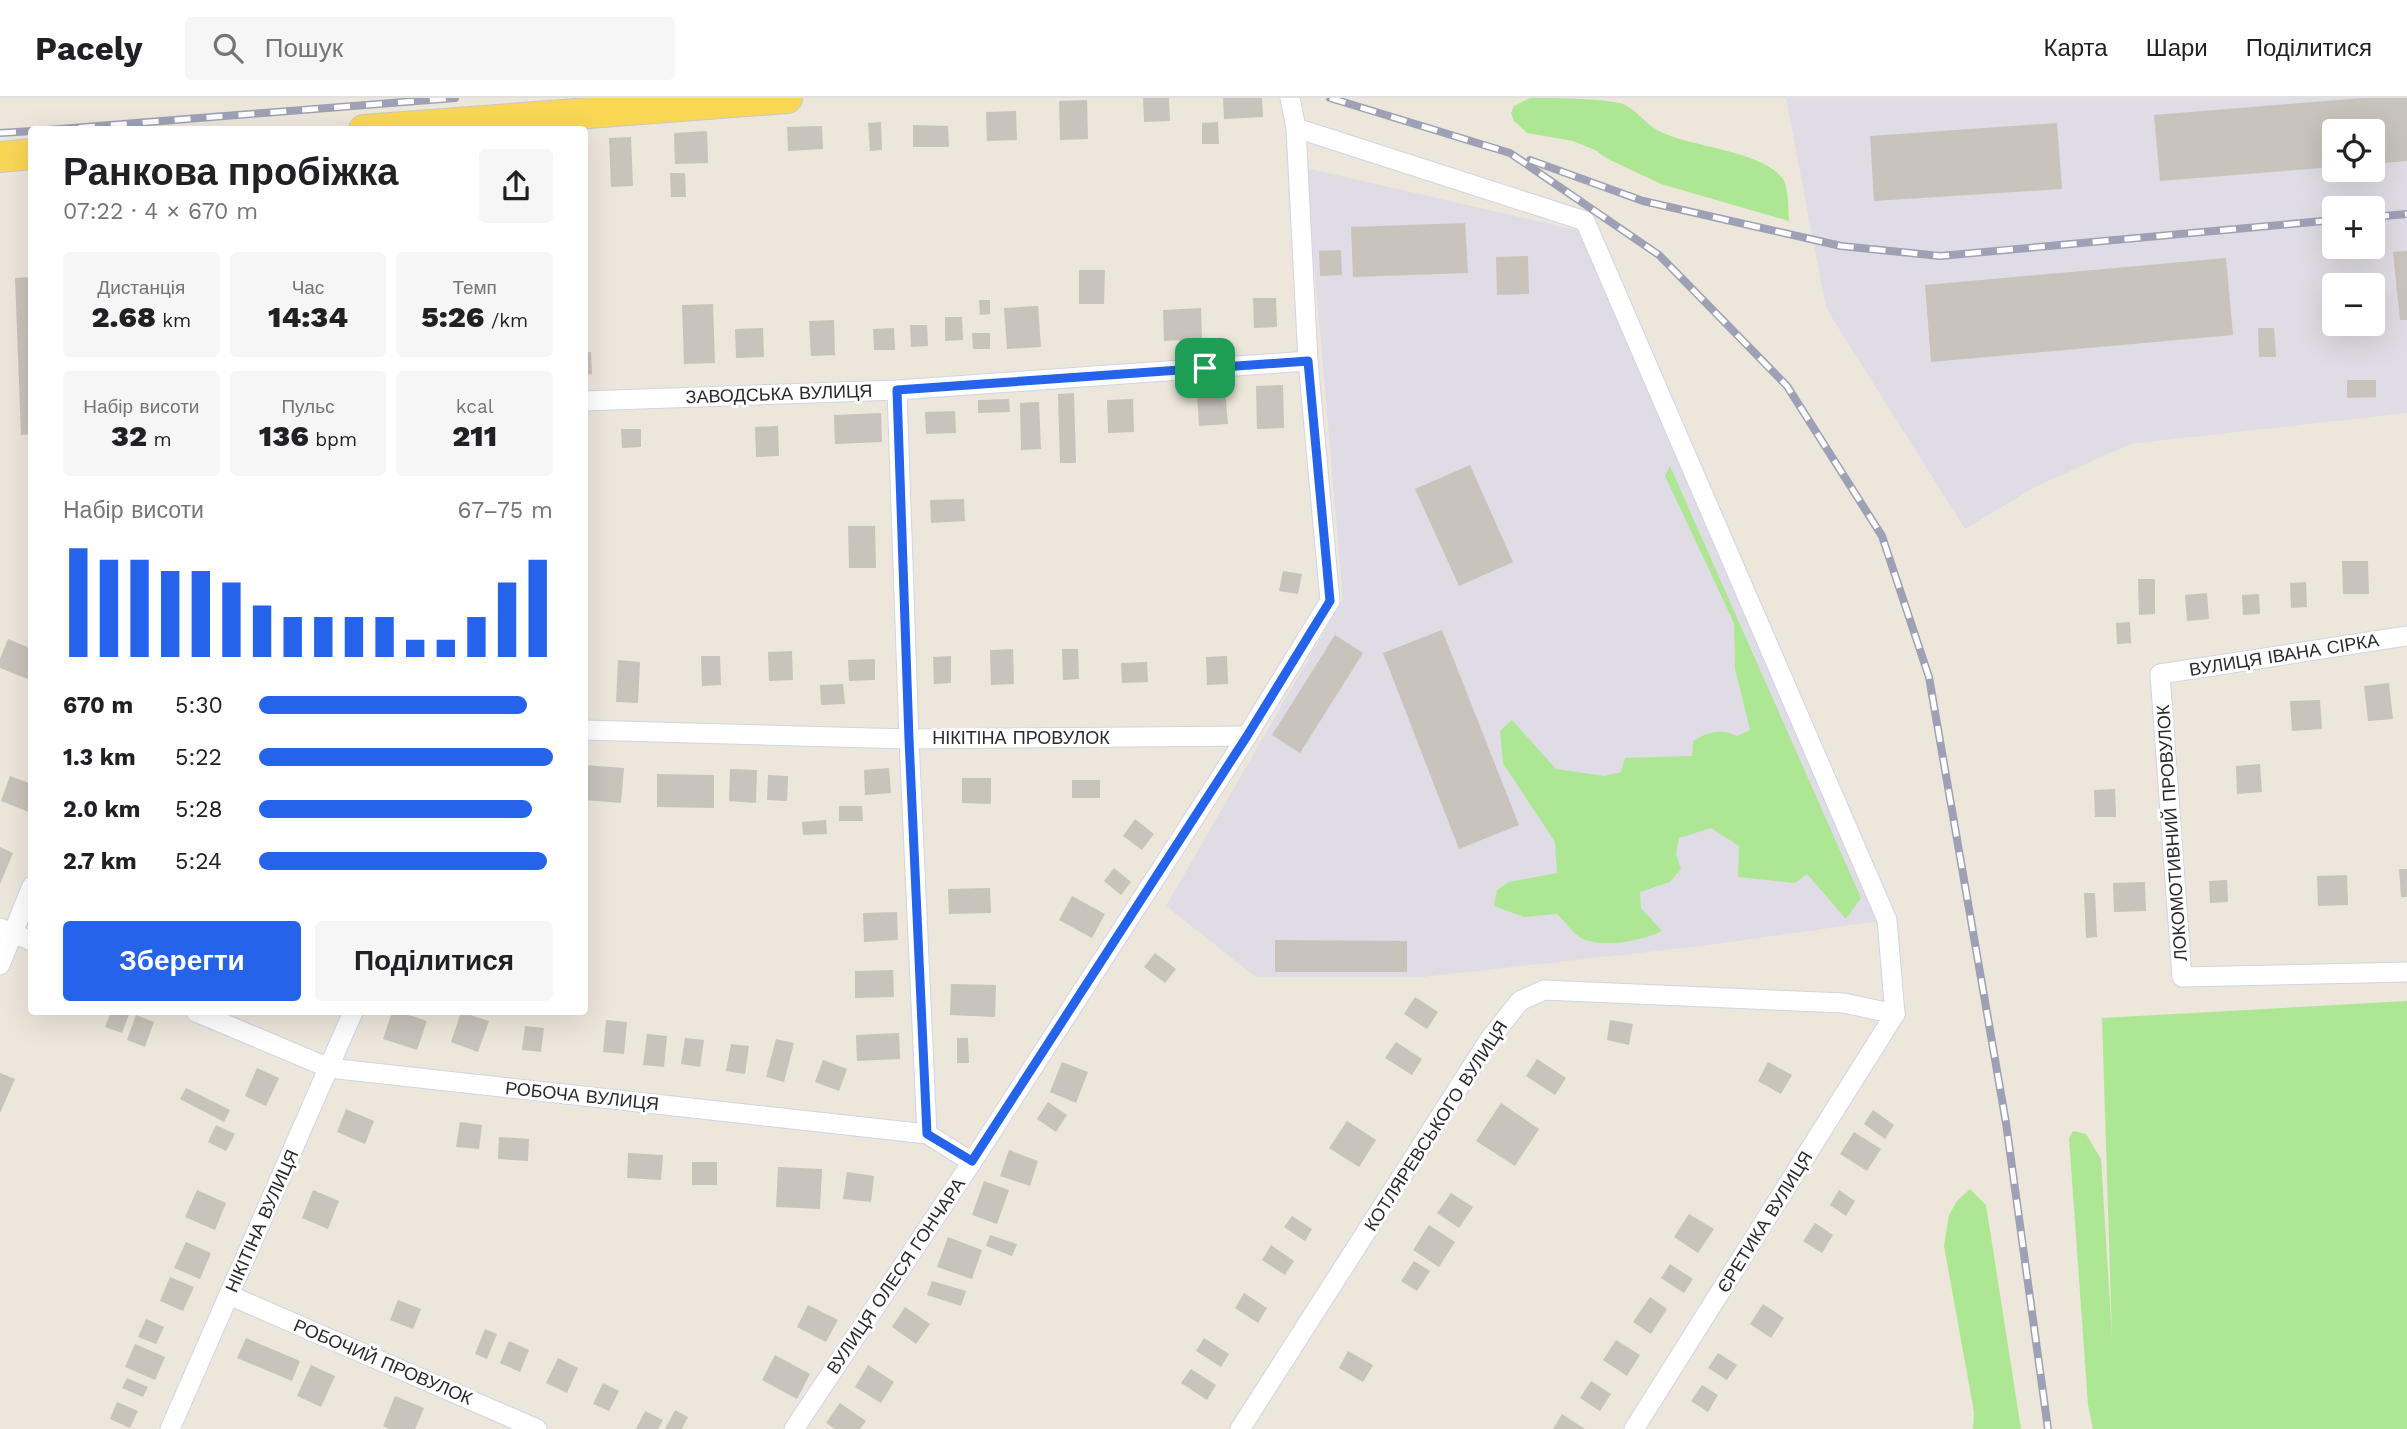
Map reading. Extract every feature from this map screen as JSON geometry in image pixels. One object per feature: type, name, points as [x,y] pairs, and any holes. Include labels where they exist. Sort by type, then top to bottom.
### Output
[{"type":"main road","points":[[417,126],[787,98]]},
{"type":"main road","points":[[0,156],[28,154]]},
{"type":"street","name":"ВУЛИЦЯ ОЛЕСЯ ГОНЧАРА","points":[[794,1429],[972,1161],[1247,736],[1330,601],[1308,361],[1296,128],[1290,98]]},
{"type":"street","points":[[1296,128],[1585,221],[1886,920],[1895,1014]]},
{"type":"street","name":"ЗАВОДСЬКА ВУЛИЦЯ","points":[[588,401],[897,390],[1308,361]]},
{"type":"street","points":[[897,390],[927,1134]]},
{"type":"street","name":"ВУЛИЦЯ ІВАНА СІРКА","points":[[2160,674],[2407,636]]},
{"type":"street","name":"ЛОКОМОТИВНИЙ ПРОВУЛОК","points":[[2160,674],[2182,977],[2407,972]]},
{"type":"street","name":"НІКІТІНА ПРОВУЛОК","points":[[588,730],[909,739],[1247,736]]},
{"type":"street","points":[[0,965],[28,897]]},
{"type":"street","name":"КОТЛЯРЕВСЬКОГО ВУЛИЦЯ","points":[[1240,1429],[1489,1040],[1520,1001],[1544,990],[1844,1003],[1895,1014]]},
{"type":"street","name":"ЄРЕТИКА ВУЛИЦЯ","points":[[1634,1429],[1895,1014]]},
{"type":"street","name":"РОБОЧА ВУЛИЦЯ","points":[[203,1015],[329,1068],[927,1134],[972,1161]]},
{"type":"street","name":"НІКІТІНА ВУЛИЦЯ","points":[[170,1429],[352,1015]]},
{"type":"street","name":"РОБОЧИЙ ПРОВУЛОК","points":[[229,1295],[537,1429]]},
{"type":"shaded area","points":[[1786,98],[2407,98],[2407,413],[2130,444],[2035,487],[1965,529],[1826,308]]},
{"type":"shaded area","points":[[1306,168],[1580,231],[1887,920],[1693,947],[1423,977],[1256,977],[1166,906],[1343,599]]},
{"type":"green space","points":[[1530,98],[1587,99],[1620,103],[1631,108],[1659,131],[1673,137],[1759,162],[1773,169],[1783,179],[1789,221],[1661,184],[1573,141],[1527,133],[1514,121],[1511,113],[1514,106]]},
{"type":"green space","points":[[1670,466],[1861,898],[1846,919],[1807,874],[1795,883],[1738,877],[1739,846],[1711,828],[1679,838],[1676,854],[1681,869],[1670,882],[1640,892],[1641,908],[1662,931],[1653,935],[1633,941],[1600,943],[1578,936],[1557,914],[1524,917],[1494,906],[1497,890],[1509,882],[1557,873],[1555,842],[1503,763],[1500,731],[1512,720],[1556,769],[1605,776],[1621,772],[1625,758],[1692,756],[1693,741],[1705,735],[1720,731],[1737,736],[1750,730],[1735,669],[1734,623],[1665,476]]},
{"type":"green space","points":[[2407,1001],[2407,1429],[2093,1429],[2088,1405],[2069,1138],[2073,1131],[2086,1134],[2101,1159],[2112,1337],[2102,1018]]},
{"type":"green space","points":[[1970,1189],[1986,1205],[2021,1429],[1973,1429],[1974,1412],[1944,1246],[1949,1215],[1957,1201]]},
{"type":"building","points":[[1143,98],[1169,98],[1170,121],[1144,122]]},
{"type":"building","points":[[1223,98],[1262,98],[1263,117],[1224,119]]},
{"type":"building","points":[[2363,98],[2407,98],[2407,161],[2385,163],[2385,119],[2322,119],[2322,168],[2160,181],[2154,115]]},
{"type":"building","points":[[1087,100],[1088,139],[1060,140],[1059,101]]},
{"type":"building","points":[[1016,111],[1017,140],[987,141],[986,112]]},
{"type":"building","points":[[881,122],[882,150],[870,151],[868,123]]},
{"type":"building","points":[[1218,122],[1219,144],[1202,144],[1202,123]]},
{"type":"building","points":[[2057,123],[2062,189],[1874,201],[1870,136]]},
{"type":"building","points":[[913,125],[948,126],[949,147],[913,147]]},
{"type":"building","points":[[822,126],[823,149],[788,151],[787,127]]},
{"type":"building","points":[[707,131],[708,163],[675,164],[674,133]]},
{"type":"building","points":[[631,137],[633,186],[611,187],[609,138]]},
{"type":"building","points":[[670,173],[685,173],[686,197],[671,197]]},
{"type":"building","points":[[1465,223],[1468,273],[1353,277],[1351,227]]},
{"type":"building","points":[[1341,250],[1342,275],[1320,276],[1319,251]]},
{"type":"building","points":[[2407,251],[2407,320],[2400,320],[2393,252]]},
{"type":"building","points":[[1528,256],[1529,294],[1497,295],[1496,257]]},
{"type":"building","points":[[2226,258],[2233,335],[1931,362],[1925,285]]},
{"type":"building","points":[[1079,270],[1105,270],[1104,304],[1079,304]]},
{"type":"building","points":[[28,277],[28,434],[21,435],[15,278]]},
{"type":"building","points":[[1253,298],[1276,298],[1277,327],[1254,328]]},
{"type":"building","points":[[979,300],[990,300],[990,314],[980,315]]},
{"type":"building","points":[[713,304],[715,363],[684,364],[682,305]]},
{"type":"building","points":[[1038,306],[1041,347],[1007,349],[1004,308]]},
{"type":"building","points":[[1201,308],[1202,339],[1164,341],[1163,310]]},
{"type":"building","points":[[945,317],[962,317],[963,340],[945,341]]},
{"type":"building","points":[[834,320],[835,355],[811,356],[809,321]]},
{"type":"building","points":[[910,325],[927,325],[928,346],[911,347]]},
{"type":"building","points":[[763,328],[764,357],[736,358],[735,329]]},
{"type":"building","points":[[894,328],[895,350],[874,350],[873,329]]},
{"type":"building","points":[[2258,328],[2274,328],[2276,357],[2259,357]]},
{"type":"building","points":[[972,333],[990,333],[990,349],[973,349]]},
{"type":"building","points":[[588,352],[591,352],[592,374],[588,374]]},
{"type":"building","points":[[2347,380],[2376,380],[2376,397],[2347,398]]},
{"type":"building","points":[[1283,385],[1284,428],[1257,429],[1256,386]]},
{"type":"building","points":[[1225,390],[1228,424],[1199,426],[1197,392]]},
{"type":"building","points":[[1074,393],[1076,463],[1060,463],[1058,394]]},
{"type":"building","points":[[1009,399],[1010,412],[978,413],[978,400]]},
{"type":"building","points":[[1133,399],[1134,432],[1108,433],[1107,400]]},
{"type":"building","points":[[1039,402],[1041,449],[1021,450],[1020,403]]},
{"type":"building","points":[[955,411],[956,433],[926,434],[925,412]]},
{"type":"building","points":[[881,413],[882,442],[835,444],[834,415]]},
{"type":"building","points":[[778,426],[779,456],[756,457],[755,427]]},
{"type":"building","points":[[621,429],[641,429],[641,447],[622,448]]},
{"type":"building","points":[[1470,465],[1513,562],[1459,586],[1415,489]]},
{"type":"building","points":[[964,499],[965,521],[931,523],[930,500]]},
{"type":"building","points":[[848,526],[875,526],[876,568],[849,568]]},
{"type":"building","points":[[2342,561],[2368,561],[2369,594],[2343,594]]},
{"type":"building","points":[[1283,571],[1302,574],[1298,594],[1279,591]]},
{"type":"building","points":[[2138,579],[2155,579],[2155,614],[2139,615]]},
{"type":"building","points":[[2306,582],[2307,607],[2291,608],[2290,583]]},
{"type":"building","points":[[2207,593],[2209,619],[2187,621],[2185,595]]},
{"type":"building","points":[[2259,594],[2260,614],[2243,615],[2242,595]]},
{"type":"building","points":[[2130,622],[2131,643],[2117,644],[2116,623]]},
{"type":"building","points":[[1442,630],[1519,825],[1459,849],[1383,653]]},
{"type":"building","points":[[1335,635],[1363,653],[1300,753],[1272,735]]},
{"type":"building","points":[[8,639],[28,647],[28,679],[0,668],[0,659]]},
{"type":"building","points":[[1013,649],[1014,684],[991,685],[990,650]]},
{"type":"building","points":[[1062,649],[1078,649],[1079,679],[1063,680]]},
{"type":"building","points":[[792,651],[793,680],[769,681],[768,652]]},
{"type":"building","points":[[701,656],[720,656],[721,685],[702,686]]},
{"type":"building","points":[[951,656],[951,683],[934,684],[933,657]]},
{"type":"building","points":[[1227,656],[1228,684],[1207,685],[1206,657]]},
{"type":"building","points":[[875,659],[875,680],[849,681],[848,660]]},
{"type":"building","points":[[618,660],[640,662],[638,703],[616,702]]},
{"type":"building","points":[[1147,662],[1148,682],[1122,683],[1121,663]]},
{"type":"building","points":[[2389,683],[2393,719],[2368,721],[2364,686]]},
{"type":"building","points":[[843,684],[845,704],[821,705],[820,685]]},
{"type":"building","points":[[2320,700],[2322,729],[2292,731],[2290,701]]},
{"type":"building","points":[[2260,764],[2262,792],[2237,794],[2236,766]]},
{"type":"building","points":[[588,765],[624,768],[621,803],[588,800]]},
{"type":"building","points":[[889,768],[891,793],[865,795],[864,770]]},
{"type":"building","points":[[730,769],[757,770],[756,803],[729,801]]},
{"type":"building","points":[[657,774],[714,775],[714,808],[657,807]]},
{"type":"building","points":[[768,775],[788,776],[787,801],[767,800]]},
{"type":"building","points":[[10,776],[28,783],[28,812],[1,801]]},
{"type":"building","points":[[962,778],[991,778],[991,804],[962,803]]},
{"type":"building","points":[[1072,780],[1100,780],[1100,798],[1072,798]]},
{"type":"building","points":[[2115,789],[2116,817],[2095,817],[2094,790]]},
{"type":"building","points":[[839,806],[862,806],[863,821],[839,821]]},
{"type":"building","points":[[1135,819],[1154,834],[1142,850],[1123,836]]},
{"type":"building","points":[[826,820],[827,834],[803,835],[802,822]]},
{"type":"building","points":[[0,847],[13,853],[0,884]]},
{"type":"building","points":[[1114,868],[1131,882],[1121,895],[1104,881]]},
{"type":"building","points":[[2399,869],[2407,869],[2407,897],[2401,897]]},
{"type":"building","points":[[2347,875],[2348,905],[2318,906],[2317,876]]},
{"type":"building","points":[[2227,880],[2228,902],[2210,903],[2209,881]]},
{"type":"building","points":[[2145,882],[2146,911],[2114,912],[2113,883]]},
{"type":"building","points":[[990,888],[991,913],[949,914],[948,889]]},
{"type":"building","points":[[2084,893],[2095,893],[2097,937],[2086,938]]},
{"type":"building","points":[[1072,896],[1105,914],[1092,938],[1059,920]]},
{"type":"building","points":[[897,912],[898,940],[864,942],[863,913]]},
{"type":"building","points":[[1275,940],[1407,941],[1407,972],[1275,972]]},
{"type":"building","points":[[1155,953],[1176,969],[1165,983],[1144,967]]},
{"type":"building","points":[[893,970],[894,997],[855,998],[855,971]]},
{"type":"building","points":[[951,984],[996,985],[995,1017],[950,1015]]},
{"type":"building","points":[[1415,997],[1438,1012],[1427,1029],[1404,1014]]},
{"type":"building","points":[[110,1015],[129,1015],[122,1033],[105,1027]]},
{"type":"building","points":[[136,1015],[154,1022],[145,1047],[127,1040]]},
{"type":"building","points":[[391,1015],[409,1015],[427,1021],[417,1050],[383,1039]]},
{"type":"building","points":[[460,1015],[489,1021],[478,1052],[451,1042]]},
{"type":"building","points":[[606,1020],[627,1022],[624,1054],[603,1052]]},
{"type":"building","points":[[1610,1020],[1633,1024],[1629,1045],[1607,1040]]},
{"type":"building","points":[[525,1026],[544,1028],[541,1052],[522,1050]]},
{"type":"building","points":[[899,1033],[900,1059],[857,1061],[856,1035]]},
{"type":"building","points":[[647,1034],[667,1036],[664,1067],[643,1065]]},
{"type":"building","points":[[685,1038],[704,1040],[700,1067],[681,1064]]},
{"type":"building","points":[[957,1038],[968,1038],[969,1063],[957,1063]]},
{"type":"building","points":[[776,1039],[794,1043],[784,1082],[766,1077]]},
{"type":"building","points":[[1396,1042],[1422,1059],[1412,1075],[1385,1058]]},
{"type":"building","points":[[731,1044],[749,1046],[745,1074],[726,1071]]},
{"type":"building","points":[[1537,1059],[1566,1078],[1555,1095],[1526,1076]]},
{"type":"building","points":[[823,1060],[847,1069],[839,1091],[815,1082]]},
{"type":"building","points":[[1062,1062],[1088,1072],[1076,1103],[1050,1092]]},
{"type":"building","points":[[1768,1062],[1792,1075],[1781,1094],[1758,1081]]},
{"type":"building","points":[[257,1068],[279,1078],[266,1106],[245,1096]]},
{"type":"building","points":[[0,1073],[15,1079],[0,1113]]},
{"type":"building","points":[[186,1088],[230,1110],[224,1122],[180,1099]]},
{"type":"building","points":[[1048,1102],[1067,1115],[1056,1132],[1037,1119]]},
{"type":"building","points":[[1501,1103],[1539,1129],[1515,1166],[1476,1141]]},
{"type":"building","points":[[346,1109],[374,1121],[365,1144],[337,1132]]},
{"type":"building","points":[[1873,1110],[1894,1125],[1885,1139],[1864,1124]]},
{"type":"building","points":[[1347,1121],[1376,1140],[1359,1167],[1329,1148]]},
{"type":"building","points":[[460,1122],[482,1125],[479,1149],[456,1147]]},
{"type":"building","points":[[216,1125],[235,1134],[226,1151],[208,1142]]},
{"type":"building","points":[[1854,1132],[1881,1149],[1867,1171],[1840,1154]]},
{"type":"building","points":[[499,1137],[529,1139],[528,1161],[498,1159]]},
{"type":"building","points":[[1009,1150],[1038,1161],[1030,1186],[1000,1176]]},
{"type":"building","points":[[628,1153],[663,1155],[661,1180],[627,1178]]},
{"type":"building","points":[[692,1162],[717,1162],[717,1185],[692,1185]]},
{"type":"building","points":[[778,1167],[822,1169],[820,1209],[776,1207]]},
{"type":"building","points":[[847,1172],[874,1176],[871,1202],[843,1199]]},
{"type":"building","points":[[984,1181],[1009,1190],[997,1224],[972,1215]]},
{"type":"building","points":[[197,1190],[226,1203],[215,1230],[185,1217]]},
{"type":"building","points":[[313,1190],[339,1201],[328,1229],[302,1218]]},
{"type":"building","points":[[1839,1190],[1855,1201],[1846,1216],[1830,1205]]},
{"type":"building","points":[[1451,1193],[1473,1207],[1459,1228],[1437,1213]]},
{"type":"building","points":[[1689,1214],[1714,1229],[1698,1253],[1674,1237]]},
{"type":"building","points":[[1292,1216],[1312,1229],[1305,1241],[1284,1227]]},
{"type":"building","points":[[1815,1223],[1833,1235],[1822,1253],[1803,1241]]},
{"type":"building","points":[[1429,1225],[1455,1242],[1439,1267],[1413,1250]]},
{"type":"building","points":[[990,1235],[1017,1244],[1012,1256],[986,1246]]},
{"type":"building","points":[[948,1237],[982,1250],[972,1279],[937,1267]]},
{"type":"building","points":[[186,1242],[211,1253],[200,1279],[174,1268]]},
{"type":"building","points":[[1271,1245],[1294,1261],[1285,1275],[1262,1260]]},
{"type":"building","points":[[1414,1261],[1430,1271],[1417,1291],[1401,1281]]},
{"type":"building","points":[[1670,1264],[1693,1279],[1684,1293],[1661,1278]]},
{"type":"building","points":[[170,1277],[194,1287],[183,1311],[160,1301]]},
{"type":"building","points":[[932,1281],[966,1291],[961,1306],[927,1295]]},
{"type":"building","points":[[1244,1293],[1267,1308],[1258,1323],[1235,1308]]},
{"type":"building","points":[[1650,1297],[1667,1309],[1651,1334],[1633,1322]]},
{"type":"building","points":[[398,1300],[421,1309],[413,1329],[390,1320]]},
{"type":"building","points":[[1763,1304],[1784,1318],[1771,1338],[1750,1324]]},
{"type":"building","points":[[808,1305],[838,1320],[826,1342],[797,1327]]},
{"type":"building","points":[[905,1307],[930,1324],[916,1344],[892,1327]]},
{"type":"building","points":[[146,1319],[164,1327],[156,1344],[138,1337]]},
{"type":"building","points":[[485,1329],[497,1334],[487,1359],[475,1354]]},
{"type":"building","points":[[246,1338],[300,1361],[292,1381],[237,1358]]},
{"type":"building","points":[[1204,1338],[1229,1354],[1221,1367],[1196,1351]]},
{"type":"building","points":[[1616,1340],[1640,1355],[1627,1376],[1603,1360]]},
{"type":"building","points":[[509,1341],[529,1350],[520,1372],[500,1363]]},
{"type":"building","points":[[135,1344],[165,1357],[155,1380],[125,1367]]},
{"type":"building","points":[[1348,1351],[1373,1365],[1363,1382],[1339,1368]]},
{"type":"building","points":[[1718,1353],[1737,1365],[1727,1380],[1708,1368]]},
{"type":"building","points":[[775,1355],[810,1374],[797,1399],[762,1380]]},
{"type":"building","points":[[558,1358],[578,1368],[567,1393],[546,1383]]},
{"type":"building","points":[[311,1365],[335,1376],[321,1407],[297,1396]]},
{"type":"building","points":[[868,1365],[894,1382],[881,1403],[855,1387]]},
{"type":"building","points":[[1191,1369],[1216,1385],[1207,1400],[1181,1383]]},
{"type":"building","points":[[127,1378],[148,1387],[143,1397],[122,1388]]},
{"type":"building","points":[[1591,1381],[1611,1394],[1600,1411],[1580,1398]]},
{"type":"building","points":[[603,1383],[619,1391],[609,1411],[593,1404]]},
{"type":"building","points":[[1702,1385],[1718,1395],[1708,1412],[1691,1401]]},
{"type":"building","points":[[395,1396],[424,1408],[415,1429],[389,1429],[383,1426]]},
{"type":"building","points":[[117,1402],[138,1411],[130,1428],[110,1419]]},
{"type":"building","points":[[840,1403],[866,1421],[860,1429],[835,1429],[826,1423]]},
{"type":"building","points":[[675,1410],[688,1417],[682,1429],[665,1429]]},
{"type":"building","points":[[645,1411],[663,1420],[658,1429],[636,1429]]},
{"type":"building","points":[[1562,1414],[1585,1429],[1553,1429]]},
{"type":"railway","points":[[98,126],[455,98]]},
{"type":"railway","points":[[1330,98],[1510,153],[1659,255],[1787,386],[1882,536],[1929,677],[2006,1123],[2048,1429]]},
{"type":"railway","points":[[0,133],[28,131]]},
{"type":"railway","points":[[1530,160],[1643,201],[1841,246],[1940,256],[2322,221]]},
{"type":"railway","points":[[2385,216],[2407,214]]},
{"type":"route","points":[[1308,361],[1330,601],[1247,736],[972,1161],[927,1134],[897,390],[1205,368],[1308,361]]}]
